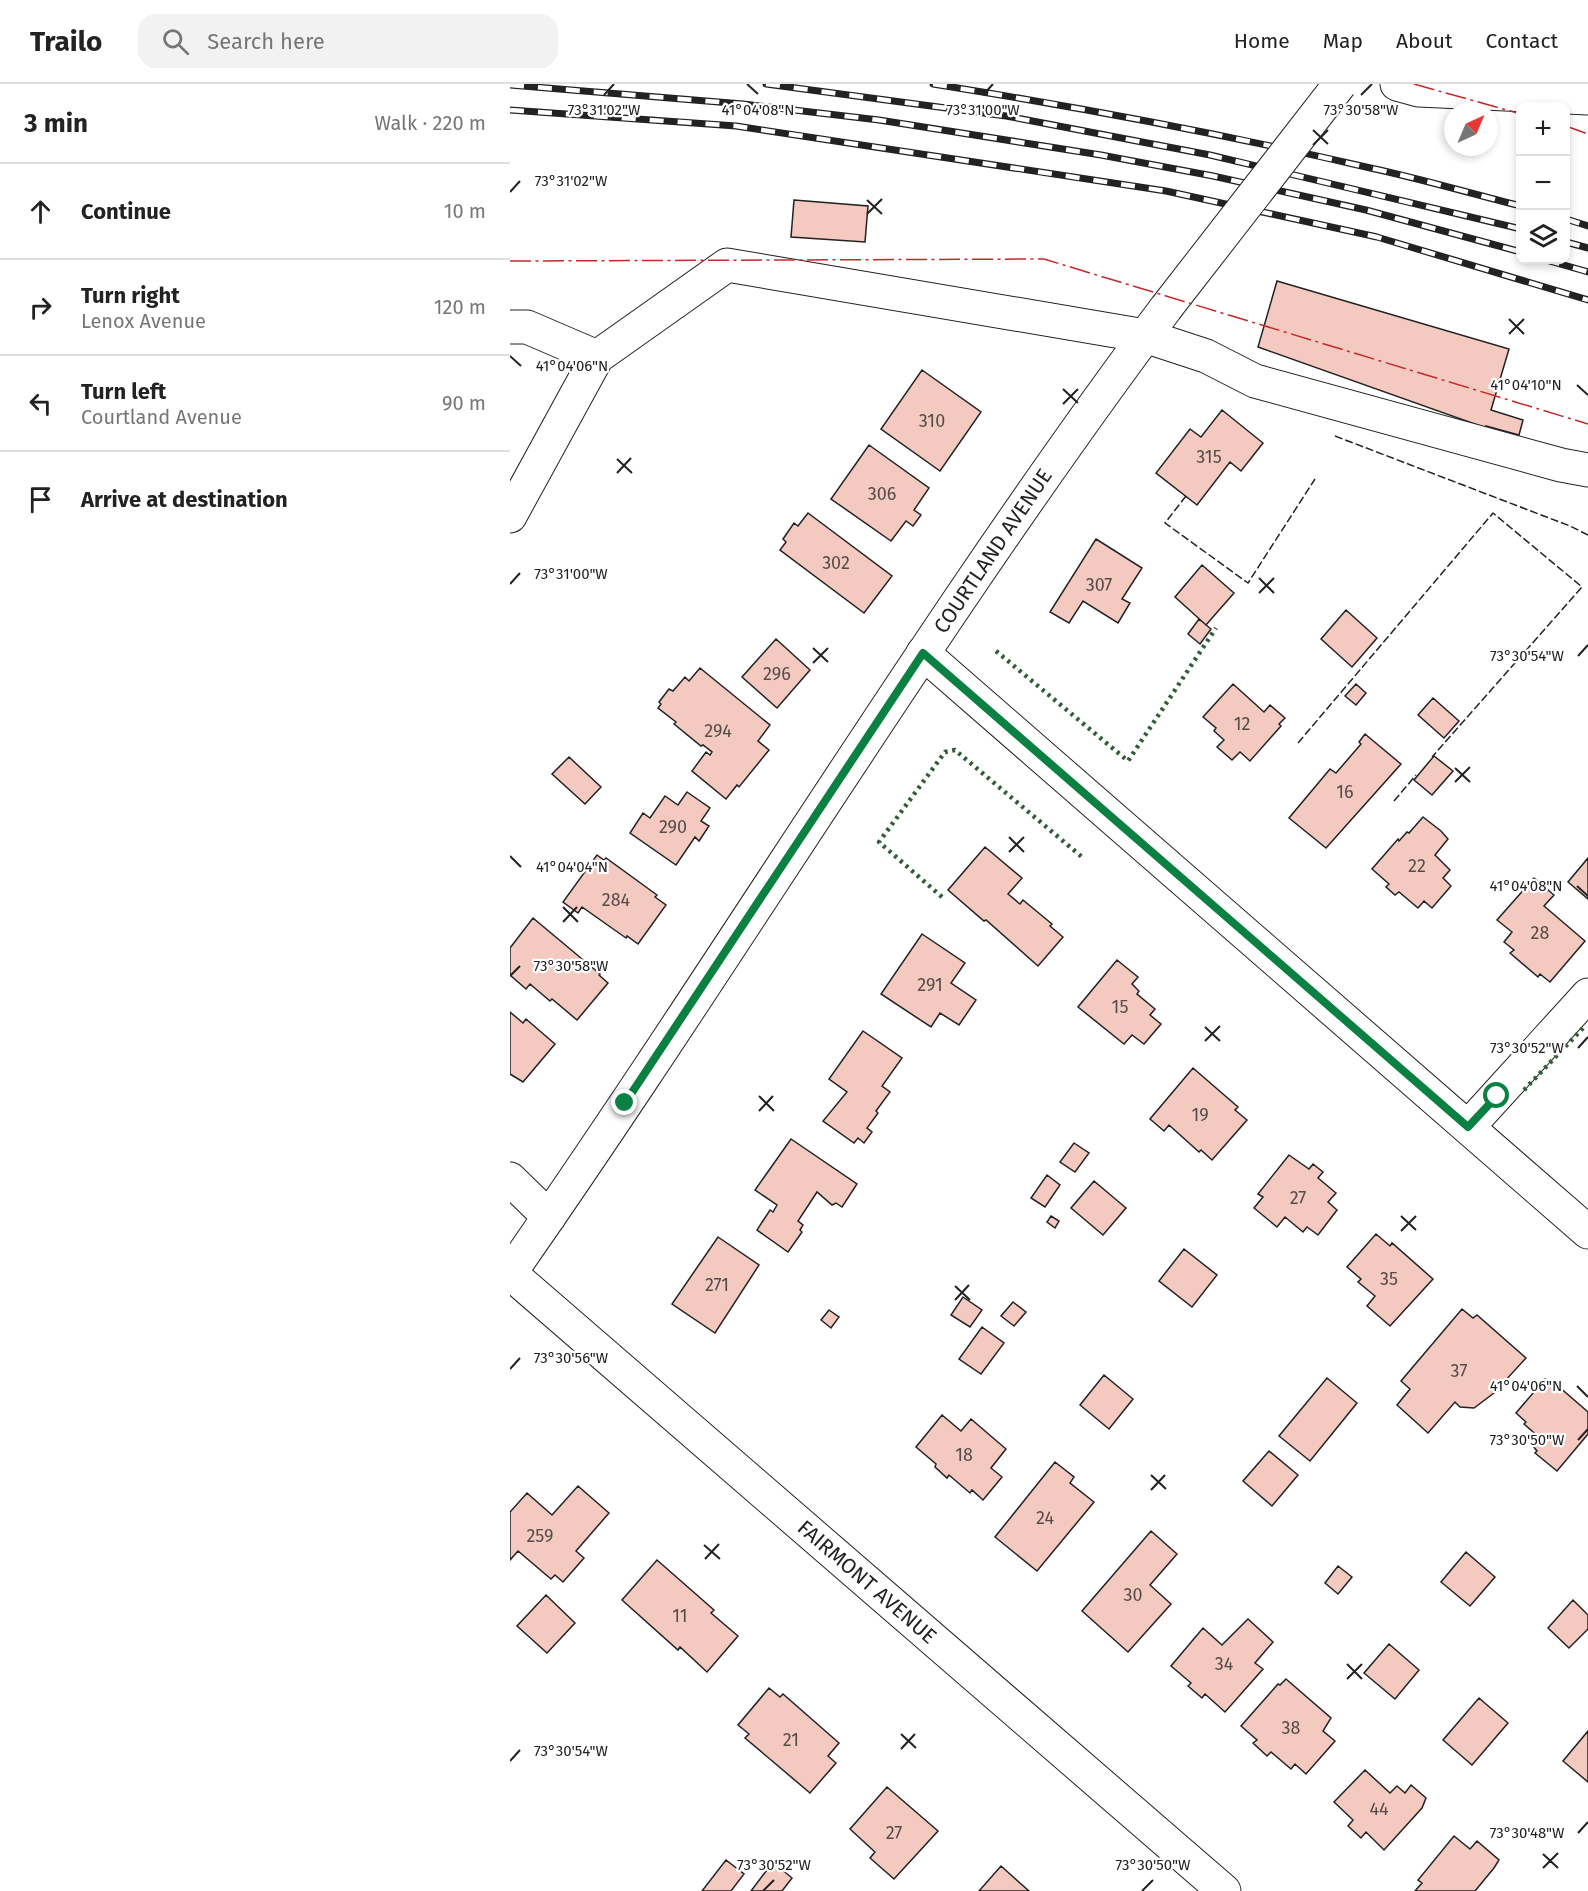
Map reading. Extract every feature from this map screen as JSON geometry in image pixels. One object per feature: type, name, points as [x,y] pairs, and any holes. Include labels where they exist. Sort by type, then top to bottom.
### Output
[{"type":"street","name":"COURTLAND AVENUE","points":[[510,1273],[923,653],[1058,455],[1166,308],[1340,84]]},
{"type":"street","points":[[1397,84],[1419,90],[1588,98]]},
{"type":"street","points":[[510,516],[597,357],[727,265],[1145,336],[1206,356],[1256,381],[1561,465],[1588,470]]},
{"type":"street","points":[[510,327],[527,327],[597,357]]},
{"type":"street","points":[[923,653],[1588,1232]]},
{"type":"street","points":[[1468,1127],[1588,995]]},
{"type":"street","points":[[510,1179],[549,1217]]},
{"type":"street","name":"FAIRMONT AVENUE","points":[[510,1273],[1224,1891]]},
{"type":"building","points":[[794,200],[868,206],[865,242],[791,237]]},
{"type":"building","points":[[1277,281],[1509,349],[1491,410],[1523,420],[1519,435],[1486,426],[1486,428],[1258,347]]},
{"type":"building","points":[[922,370],[981,412],[940,471],[881,429]]},
{"type":"building","points":[[1222,410],[1263,443],[1241,471],[1230,462],[1197,505],[1156,473],[1190,429],[1201,437]]},
{"type":"building","points":[[869,445],[929,488],[914,510],[921,515],[913,526],[906,521],[891,541],[831,499]]},
{"type":"building","points":[[808,513],[892,576],[864,613],[780,550],[786,542],[783,539],[794,523],[798,526]]},
{"type":"building","points":[[1096,539],[1142,568],[1122,599],[1130,603],[1118,623],[1083,601],[1069,623],[1050,612]]},
{"type":"building","points":[[1202,565],[1234,593],[1206,625],[1175,597]]},
{"type":"building","points":[[1346,610],[1377,638],[1352,667],[1321,639]]},
{"type":"building","points":[[1199,619],[1211,629],[1200,644],[1188,634]]},
{"type":"building","points":[[776,639],[810,670],[777,708],[742,677]]},
{"type":"building","points":[[700,668],[770,725],[758,741],[769,750],[739,787],[737,785],[726,799],[692,771],[706,752],[710,755],[712,752],[674,724],[676,722],[658,708],[661,704],[659,702],[669,689],[673,691],[685,677],[689,681]]},
{"type":"building","points":[[1233,684],[1264,712],[1270,705],[1285,718],[1279,724],[1281,726],[1250,761],[1240,752],[1232,760],[1217,747],[1224,740],[1214,731],[1216,728],[1203,717]]},
{"type":"building","points":[[1356,684],[1366,693],[1356,705],[1345,696]]},
{"type":"building","points":[[1433,698],[1459,721],[1444,738],[1418,715]]},
{"type":"building","points":[[1365,734],[1401,764],[1326,848],[1289,818],[1330,769],[1336,773],[1361,744],[1359,742]]},
{"type":"building","points":[[1434,756],[1453,771],[1432,795],[1414,780]]},
{"type":"building","points":[[569,757],[601,787],[585,804],[552,774]]},
{"type":"building","points":[[687,792],[710,808],[701,821],[709,826],[699,841],[695,837],[676,865],[630,833],[643,813],[650,818],[665,796],[678,805]]},
{"type":"building","points":[[1423,817],[1448,839],[1435,855],[1450,870],[1443,878],[1451,886],[1432,908],[1424,901],[1418,908],[1399,892],[1395,895],[1386,887],[1389,884],[1372,869],[1398,839],[1399,841],[1407,832],[1409,833]]},
{"type":"building","points":[[985,847],[1022,878],[1008,894],[1020,904],[1023,900],[1052,924],[1050,926],[1063,937],[1038,966],[948,890]]},
{"type":"building","points":[[597,855],[604,860],[606,858],[657,895],[655,897],[666,905],[638,944],[582,907],[578,913],[563,902]]},
{"type":"building","points":[[1588,858],[1588,899],[1568,882]]},
{"type":"building","points":[[1534,878],[1554,895],[1544,906],[1585,941],[1550,982],[1540,974],[1538,977],[1510,953],[1514,950],[1504,942],[1512,932],[1497,920]]},
{"type":"building","points":[[533,918],[608,983],[577,1020],[530,984],[526,989],[510,975],[510,948]]},
{"type":"building","points":[[922,934],[965,963],[951,983],[976,1000],[959,1025],[940,1013],[931,1027],[881,994]]},
{"type":"building","points":[[1117,960],[1138,977],[1132,984],[1139,991],[1137,994],[1155,1009],[1150,1015],[1161,1024],[1144,1044],[1132,1035],[1124,1044],[1078,1007]]},
{"type":"building","points":[[510,1012],[523,1023],[526,1019],[555,1044],[523,1082],[510,1074]]},
{"type":"building","points":[[863,1031],[902,1058],[882,1086],[890,1092],[867,1128],[872,1132],[864,1143],[858,1138],[854,1143],[823,1121],[847,1092],[829,1079]]},
{"type":"building","points":[[1193,1068],[1238,1107],[1235,1110],[1247,1120],[1212,1160],[1201,1150],[1199,1152],[1169,1125],[1164,1131],[1150,1119]]},
{"type":"building","points":[[791,1139],[857,1184],[842,1207],[836,1203],[832,1205],[817,1192],[798,1221],[803,1225],[800,1230],[802,1232],[788,1252],[757,1230],[770,1210],[773,1212],[777,1205],[755,1190]]},
{"type":"building","points":[[1074,1143],[1089,1153],[1075,1172],[1060,1162]]},
{"type":"building","points":[[1289,1155],[1309,1169],[1313,1164],[1323,1172],[1318,1178],[1336,1193],[1328,1202],[1337,1210],[1318,1235],[1307,1227],[1303,1232],[1285,1217],[1277,1227],[1254,1208],[1263,1197],[1258,1194]]},
{"type":"building","points":[[1047,1175],[1060,1185],[1045,1207],[1031,1198]]},
{"type":"building","points":[[1094,1181],[1126,1208],[1103,1235],[1071,1208]]},
{"type":"building","points":[[1051,1216],[1059,1221],[1055,1228],[1047,1222]]},
{"type":"building","points":[[1376,1234],[1390,1246],[1392,1243],[1433,1279],[1390,1326],[1367,1306],[1375,1296],[1358,1282],[1361,1279],[1347,1267]]},
{"type":"building","points":[[718,1237],[759,1265],[715,1333],[672,1304]]},
{"type":"building","points":[[1184,1249],[1217,1275],[1192,1307],[1159,1281]]},
{"type":"building","points":[[963,1297],[982,1310],[970,1327],[951,1315]]},
{"type":"building","points":[[1013,1302],[1026,1312],[1014,1326],[1001,1316]]},
{"type":"building","points":[[1462,1309],[1473,1318],[1477,1315],[1526,1358],[1494,1393],[1474,1408],[1460,1407],[1455,1402],[1428,1433],[1397,1405],[1410,1389],[1401,1381]]},
{"type":"building","points":[[829,1310],[839,1317],[831,1328],[821,1320]]},
{"type":"building","points":[[982,1327],[1004,1343],[981,1374],[959,1359]]},
{"type":"building","points":[[1104,1375],[1133,1399],[1109,1429],[1080,1405]]},
{"type":"building","points":[[1327,1378],[1357,1403],[1310,1461],[1279,1436]]},
{"type":"building","points":[[1545,1379],[1556,1388],[1558,1386],[1588,1412],[1588,1434],[1557,1471],[1535,1453],[1537,1451],[1533,1446],[1540,1438],[1524,1424],[1526,1422],[1516,1413]]},
{"type":"building","points":[[942,1415],[961,1431],[971,1419],[1006,1449],[991,1468],[1002,1477],[983,1500],[972,1490],[970,1493],[949,1475],[947,1478],[935,1467],[936,1464],[916,1447]]},
{"type":"building","points":[[1269,1451],[1298,1475],[1272,1506],[1243,1481]]},
{"type":"building","points":[[1055,1462],[1074,1477],[1070,1483],[1094,1502],[1037,1571],[995,1537]]},
{"type":"building","points":[[578,1486],[609,1513],[576,1551],[584,1558],[563,1582],[555,1575],[551,1579],[518,1551],[510,1560],[510,1512],[527,1493],[552,1515]]},
{"type":"building","points":[[1151,1531],[1177,1554],[1150,1585],[1171,1604],[1128,1652],[1082,1611]]},
{"type":"building","points":[[1466,1552],[1495,1577],[1470,1606],[1441,1582]]},
{"type":"building","points":[[657,1560],[714,1610],[711,1613],[738,1636],[707,1672],[680,1647],[678,1650],[622,1600]]},
{"type":"building","points":[[1338,1566],[1352,1577],[1338,1594],[1325,1583]]},
{"type":"building","points":[[546,1595],[575,1623],[547,1653],[517,1626]]},
{"type":"building","points":[[1573,1600],[1588,1615],[1588,1629],[1569,1648],[1548,1628]]},
{"type":"building","points":[[1248,1619],[1273,1642],[1255,1663],[1263,1669],[1225,1712],[1205,1694],[1202,1698],[1188,1686],[1191,1683],[1171,1666],[1203,1628],[1222,1645]]},
{"type":"building","points":[[1389,1644],[1419,1670],[1395,1699],[1364,1673]]},
{"type":"building","points":[[1286,1679],[1331,1718],[1323,1731],[1335,1741],[1306,1774],[1295,1764],[1291,1769],[1271,1752],[1267,1756],[1253,1743],[1257,1740],[1241,1726],[1278,1684],[1280,1685]]},
{"type":"building","points":[[769,1688],[780,1697],[783,1694],[839,1743],[828,1756],[836,1763],[810,1793],[745,1738],[749,1734],[738,1725]]},
{"type":"building","points":[[1479,1698],[1508,1723],[1472,1765],[1443,1740]]},
{"type":"building","points":[[1588,1731],[1588,1782],[1563,1761]]},
{"type":"building","points":[[1365,1770],[1390,1793],[1397,1786],[1405,1793],[1411,1785],[1426,1798],[1422,1808],[1384,1850],[1366,1832],[1361,1838],[1348,1826],[1353,1820],[1334,1802]]},
{"type":"building","points":[[887,1787],[938,1831],[894,1879],[870,1858],[875,1852],[850,1829]]},
{"type":"building","points":[[1454,1836],[1470,1849],[1477,1841],[1499,1860],[1494,1868],[1475,1891],[1415,1891],[1422,1883],[1418,1880]]},
{"type":"building","points":[[726,1860],[744,1874],[731,1891],[702,1891]]},
{"type":"building","points":[[773,1862],[792,1878],[782,1891],[751,1891]]},
{"type":"building","points":[[1001,1866],[1029,1891],[979,1891]]},
{"type":"railway","points":[[766,84],[1006,116],[1210,155],[1516,228]]},
{"type":"railway","points":[[933,84],[1258,143],[1405,176],[1516,205]]},
{"type":"railway","points":[[510,85],[743,104],[879,120],[1101,155],[1213,176],[1366,210],[1516,251]]},
{"type":"railway","points":[[510,110],[736,126],[1166,191],[1377,237],[1588,300]]},
{"type":"railway","points":[[1570,220],[1588,226]]},
{"type":"railway","points":[[1570,243],[1588,248]]},
{"type":"railway","points":[[1560,264],[1588,272]]},
{"type":"hedge","points":[[996,651],[1128,761],[1216,628]]},
{"type":"hedge","points":[[942,897],[879,842],[945,752],[955,750],[1082,857]]},
{"type":"hedge","points":[[1524,1090],[1584,1027]]},
{"type":"fence","points":[[1335,436],[1570,526],[1588,535]]},
{"type":"fence","points":[[1186,496],[1165,523],[1248,583],[1315,479]]},
{"type":"fence","points":[[1298,743],[1493,513],[1582,587],[1432,757]]},
{"type":"fence","points":[[1394,801],[1416,775]]},
{"type":"power","points":[[1414,84],[1516,113]]},
{"type":"power","points":[[1570,127],[1588,134]]},
{"type":"power","points":[[510,261],[1044,259],[1588,424]]},
{"type":"route","points":[[625,1103],[923,653],[1468,1127],[1497,1096]]}]
